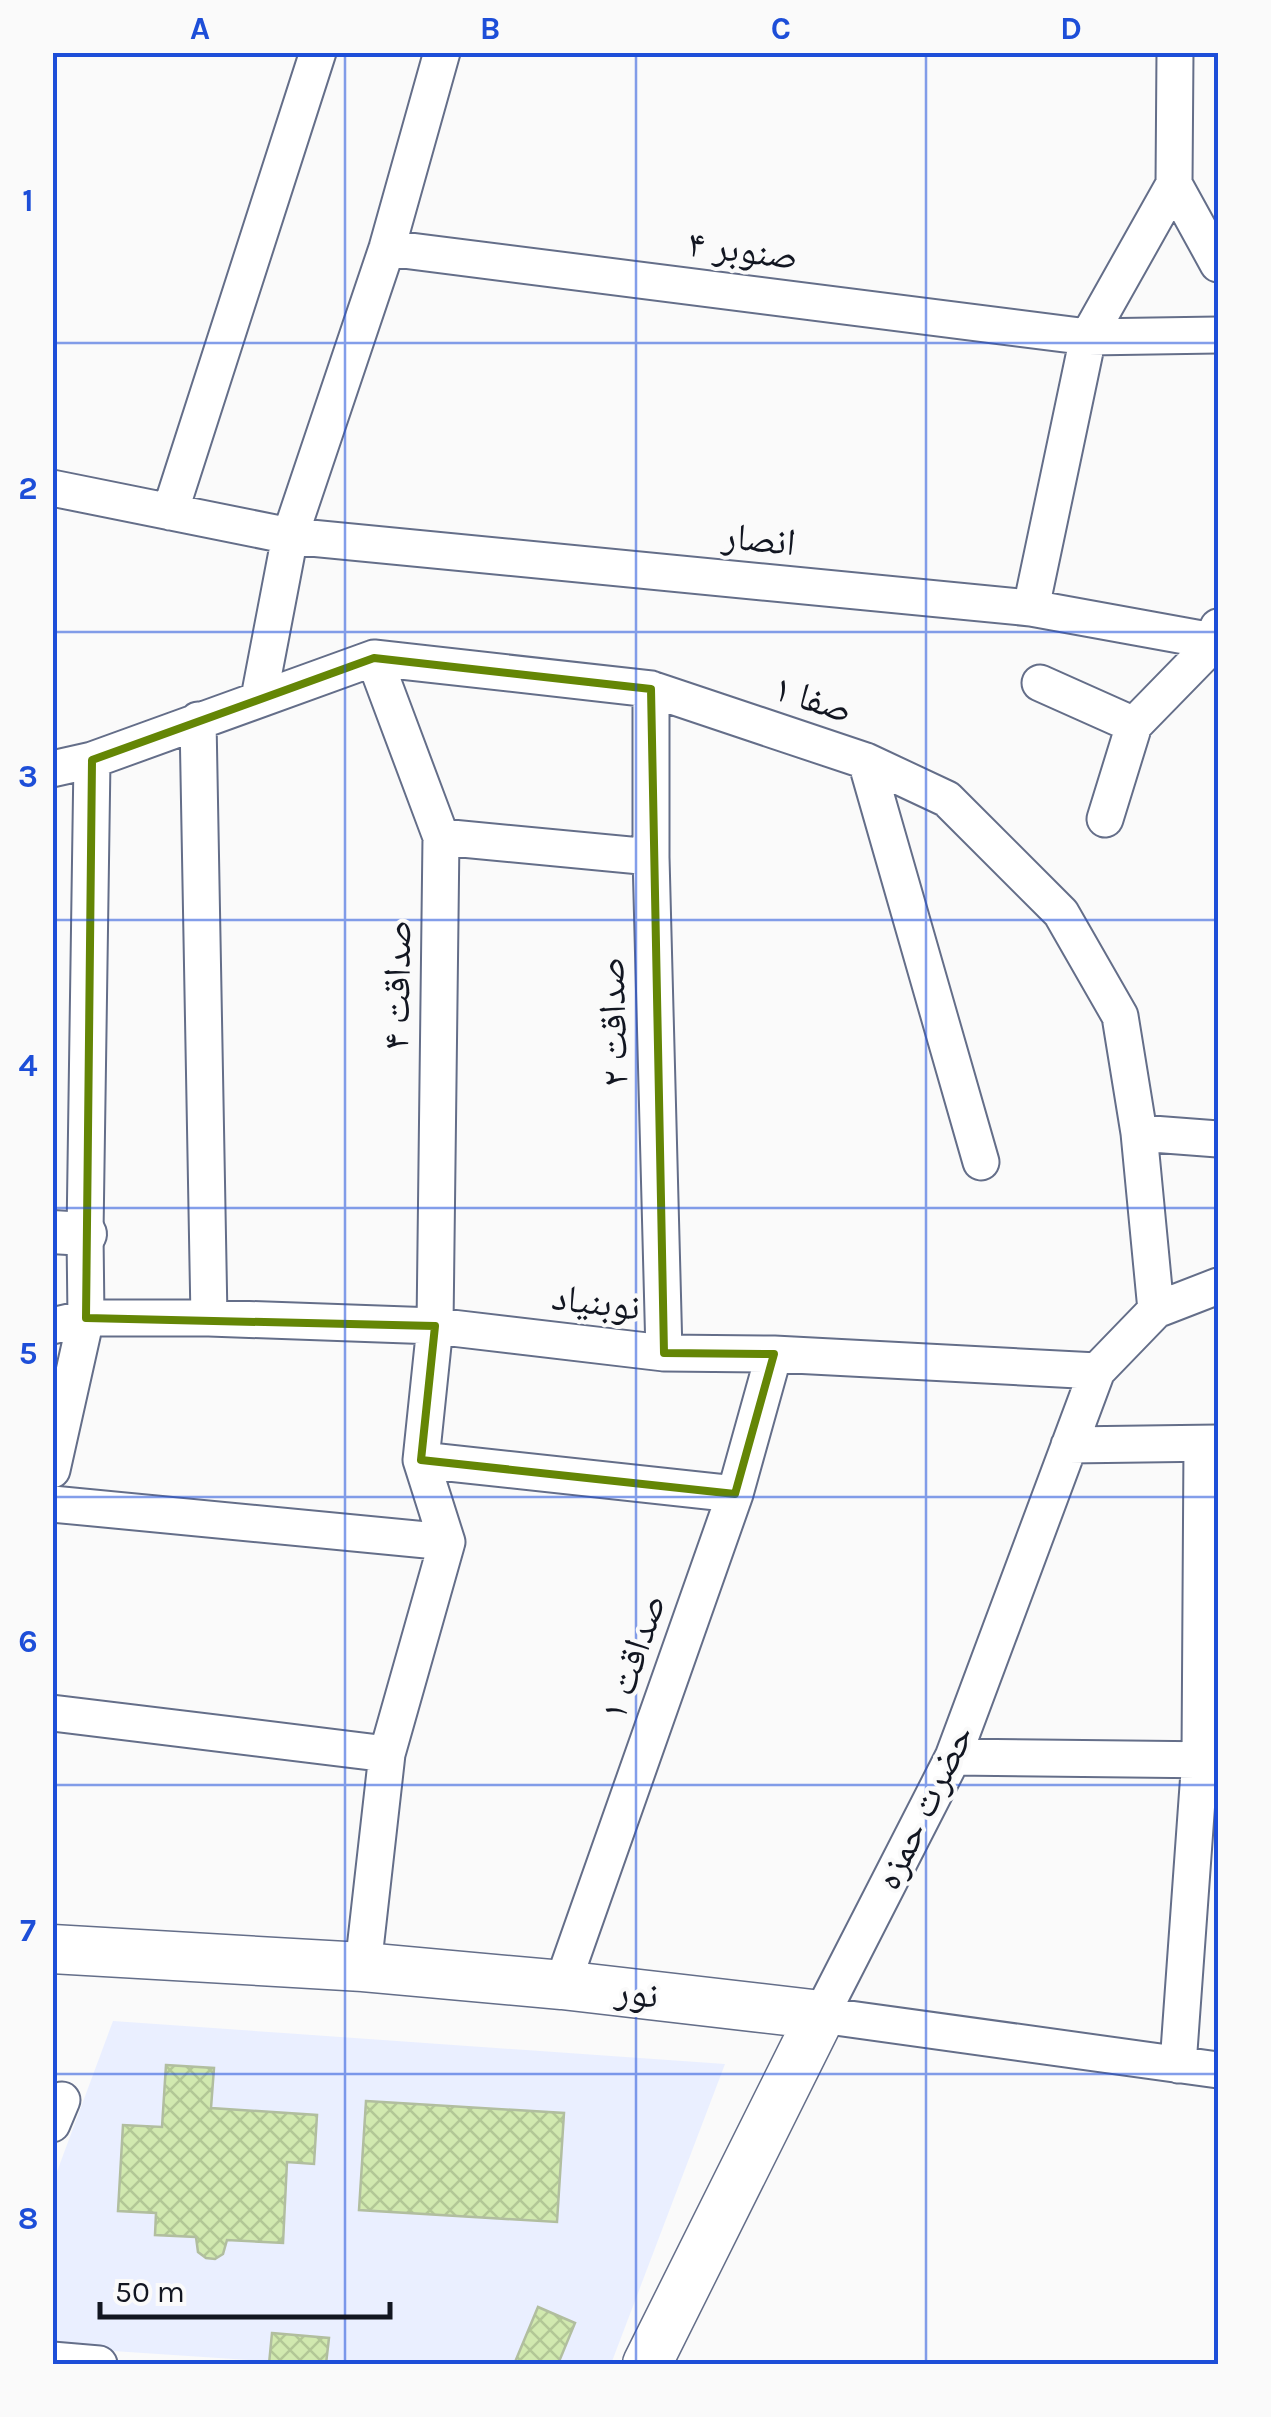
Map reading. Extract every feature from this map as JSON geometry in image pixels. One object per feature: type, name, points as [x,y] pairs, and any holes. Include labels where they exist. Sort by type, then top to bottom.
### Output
[{"type":"main road","name":"نور","points":[[52,1950],[363,1967],[821,2014]]},
{"type":"main road","name":"حضرت حمزه","points":[[648,2364],[821,2014]]},
{"type":"street","points":[[170,512],[318,52]]},
{"type":"street","points":[[259,698],[290,536],[387,248],[442,52]]},
{"type":"street","points":[[1031,608],[1088,337],[1174,184],[1175,52]]},
{"type":"street","points":[[1174,184],[1218,264]]},
{"type":"street","name":"صنوبر ۴","points":[[387,248],[1088,337],[1218,334]]},
{"type":"street","name":"انصار","points":[[52,488],[290,536],[1031,608],[1217,637]]},
{"type":"street","points":[[1105,819],[1134,725],[1217,637]]},
{"type":"street","name":"صفا ۱","points":[[52,769],[92,760],[374,658],[651,689],[866,761],[947,799],[1061,913],[1120,1016],[1139,1132],[1156,1310]]},
{"type":"street","name":"صداقت ۴","points":[[374,658],[441,837],[436,1326],[421,1460]]},
{"type":"street","points":[[1040,683],[1134,725]]},
{"type":"street","name":"صداقت ۲","points":[[651,689],[651,857],[664,1353]]},
{"type":"street","points":[[198,720],[209,1318]]},
{"type":"street","points":[[52,1470],[70,1322],[69,1233],[92,760]]},
{"type":"street","points":[[866,761],[982,1162]]},
{"type":"street","points":[[441,837],[651,857]]},
{"type":"street","points":[[1139,1132],[1218,1139]]},
{"type":"street","name":"حضرت حمزه","points":[[821,2014],[954,1757],[1097,1371],[1156,1310],[1218,1286]]},
{"type":"street","name":"نوبنیاد","points":[[70,1322],[209,1318],[436,1326],[664,1353],[774,1354],[1097,1371]]},
{"type":"street","name":"صداقت ۱","points":[[562,1985],[735,1494],[774,1354]]},
{"type":"street","points":[[1069,1445],[1210,1444],[1210,1759],[1178,2065]]},
{"type":"street","points":[[363,1967],[387,1754],[448,1542],[421,1460],[735,1494]]},
{"type":"street","points":[[52,1504],[448,1542]]},
{"type":"street","points":[[52,1713],[387,1754]]},
{"type":"street","points":[[954,1757],[1210,1759]]},
{"type":"street","name":"نور","points":[[821,2014],[1218,2070]]},
{"type":"street","points":[[52,2360],[98,2364]]},
{"type":"highlighted area","points":[[374,658],[651,689],[664,1353],[774,1354],[735,1494],[421,1460],[435,1326],[86,1318],[92,760]]},
{"type":"shaded area","points":[[113,2021],[725,2064],[611,2364],[310,2364],[53,2347],[52,2185]]},
{"type":"building","points":[[166,2065],[214,2068],[211,2108],[317,2115],[314,2164],[287,2162],[283,2243],[227,2240],[223,2254],[215,2259],[206,2258],[198,2252],[196,2237],[155,2235],[156,2213],[118,2211],[123,2125],[162,2127]]},
{"type":"building","points":[[366,2101],[564,2113],[557,2222],[359,2210]]},
{"type":"building","points":[[538,2307],[575,2323],[558,2364],[515,2362]]},
{"type":"building","points":[[272,2333],[329,2338],[326,2364],[269,2364]]}]
